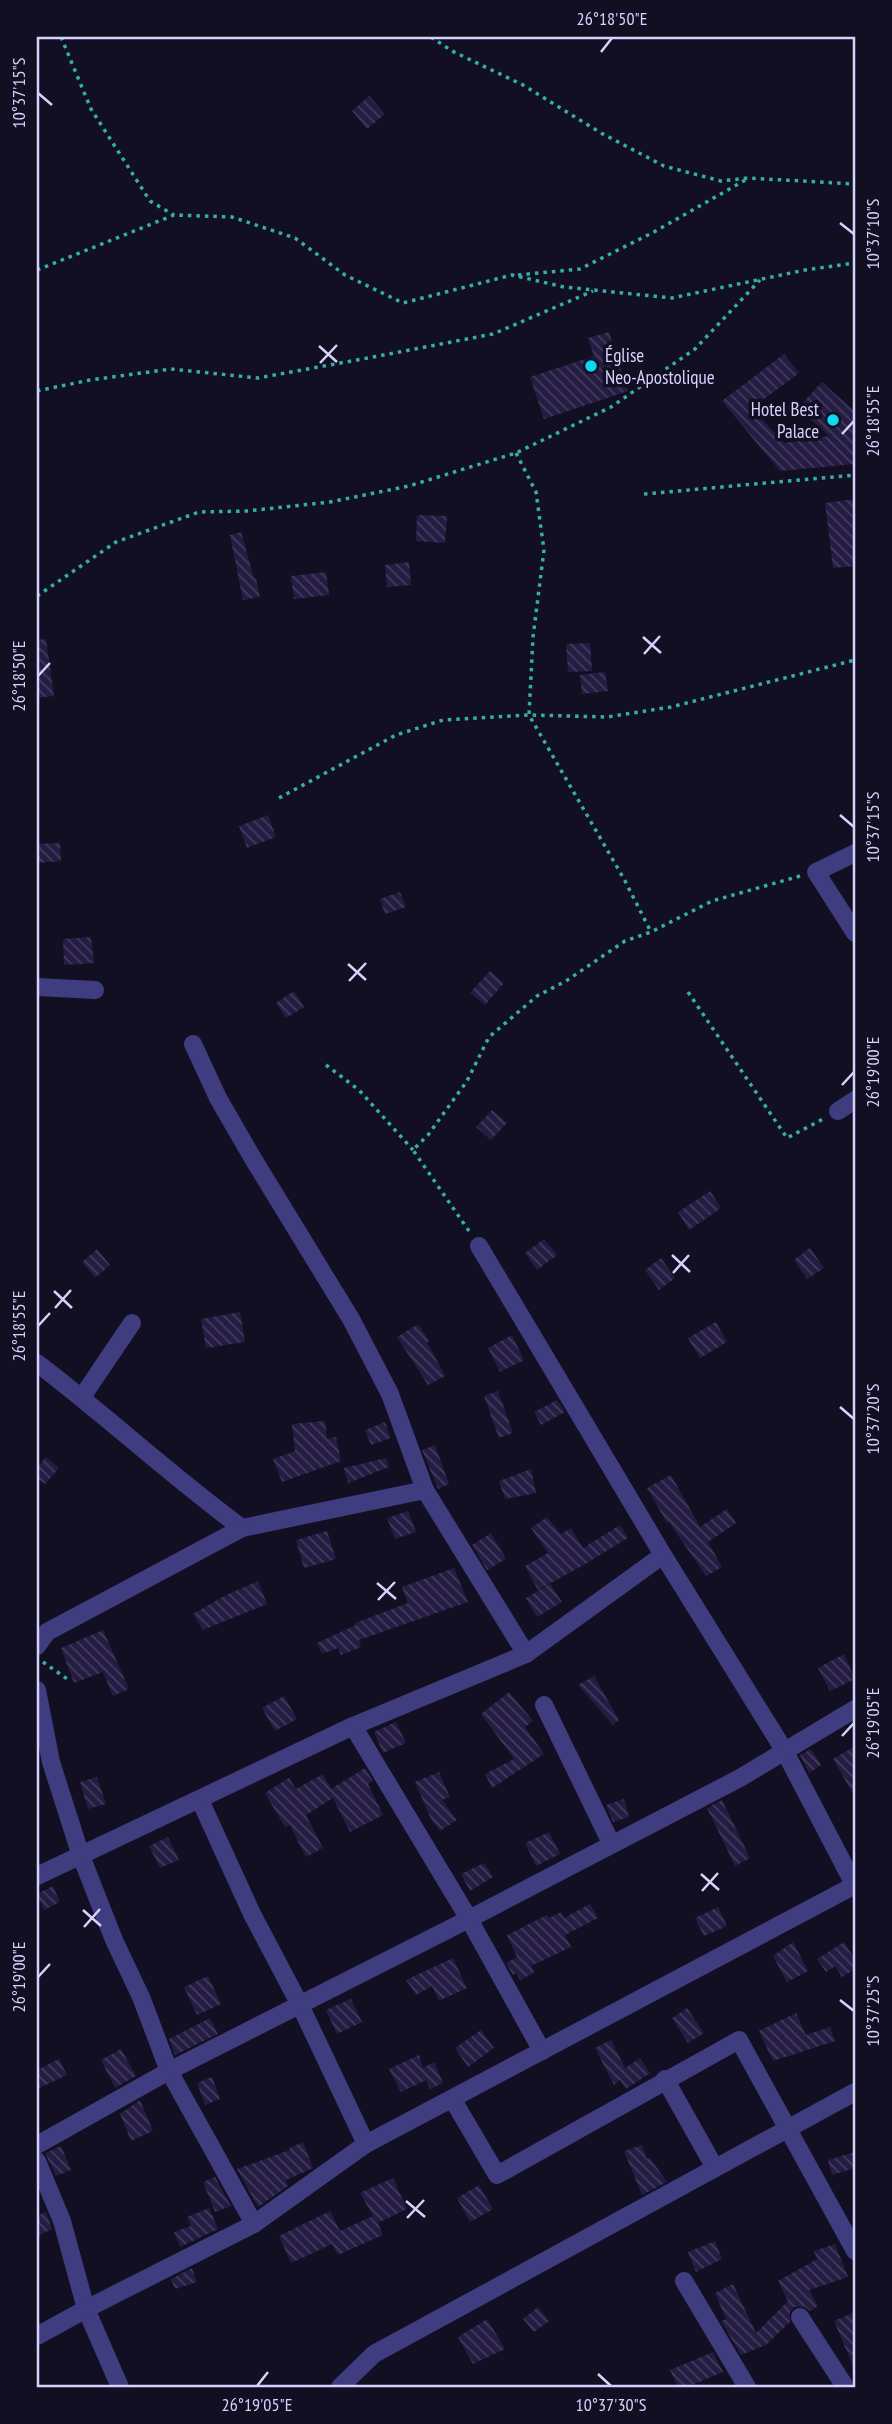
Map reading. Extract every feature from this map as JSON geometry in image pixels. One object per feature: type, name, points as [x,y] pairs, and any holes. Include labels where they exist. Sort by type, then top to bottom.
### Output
[{"type":"street","points":[[855,853],[816,872],[855,933]]},
{"type":"street","points":[[37,987],[96,990]]},
{"type":"street","points":[[193,1044],[218,1098],[357,1330],[390,1394],[425,1490],[526,1654]]},
{"type":"street","points":[[838,1111],[855,1100]]},
{"type":"street","points":[[37,2336],[254,2224],[366,2144],[855,1886],[784,1750],[663,1555],[480,1246]]},
{"type":"street","points":[[82,1397],[132,1323]]},
{"type":"street","points":[[37,1363],[82,1397],[200,1497],[242,1528]]},
{"type":"street","points":[[37,1646],[47,1632],[242,1528],[425,1490]]},
{"type":"street","points":[[37,1876],[353,1726],[526,1654],[663,1555]]},
{"type":"street","points":[[37,1690],[51,1762],[81,1856],[114,1940],[141,1997],[169,2071],[254,2224]]},
{"type":"street","points":[[544,1705],[611,1843]]},
{"type":"street","points":[[37,2145],[169,2071],[469,1919],[740,1777],[855,1709]]},
{"type":"street","points":[[353,1726],[469,1919],[542,2051]]},
{"type":"street","points":[[200,1800],[252,1914],[300,2005],[366,2144]]},
{"type":"street","points":[[453,2100],[498,2175],[665,2079],[739,2040],[855,2251]]},
{"type":"street","points":[[665,2079],[715,2168]]},
{"type":"street","points":[[340,2387],[374,2354],[855,2092]]},
{"type":"street","points":[[37,2161],[62,2221],[86,2309],[120,2387]]},
{"type":"street","points":[[684,2281],[747,2387]]},
{"type":"street","points":[[800,2316],[846,2384]]},
{"type":"path","points":[[61,37],[91,109],[150,201],[174,215]]},
{"type":"path","points":[[431,37],[452,51],[523,85],[601,133],[664,166],[722,181],[748,178],[855,184]]},
{"type":"path","points":[[37,270],[174,215],[232,217],[295,238],[345,275],[403,303],[512,275],[580,269],[654,232],[748,178]]},
{"type":"path","points":[[512,275],[564,287],[672,298],[806,270],[855,263]]},
{"type":"path","points":[[37,596],[116,542],[199,512],[247,511],[330,502],[409,486],[516,453],[611,407],[695,349],[762,279]]},
{"type":"path","points":[[37,391],[90,380],[171,369],[258,379],[493,334],[594,290]]},
{"type":"path","points":[[516,453],[536,492],[544,550],[533,637],[529,715],[624,879],[651,932]]},
{"type":"path","points":[[644,494],[855,475]]},
{"type":"path","points":[[279,798],[396,735],[443,720],[529,715],[607,717],[671,707],[855,660]]},
{"type":"path","points":[[413,1150],[428,1135],[467,1080],[489,1037],[537,996],[566,981],[625,940],[651,932],[712,901],[816,872]]},
{"type":"path","points":[[688,992],[787,1138],[838,1111]]},
{"type":"path","points":[[326,1065],[359,1090],[413,1150],[480,1246]]},
{"type":"path","points":[[37,1658],[70,1681]]},
{"type":"building","points":[[369,96],[385,114],[367,129],[352,111]]},
{"type":"building","name":"Église Neo-Apostolique","points":[[609,332],[628,391],[544,419],[530,377],[594,356],[588,338]]},
{"type":"building","name":"Hotel Best Palace","points":[[784,354],[799,373],[752,408],[784,443],[829,436],[798,408],[822,382],[855,412],[855,464],[780,471],[722,401]]},
{"type":"building","points":[[855,499],[855,566],[833,568],[825,503]]},
{"type":"building","points":[[417,515],[447,516],[445,543],[416,541]]},
{"type":"building","points":[[241,532],[260,597],[243,600],[230,535]]},
{"type":"building","points":[[409,562],[411,585],[387,587],[385,565]]},
{"type":"building","points":[[326,572],[329,595],[294,599],[291,576]]},
{"type":"building","points":[[46,639],[54,696],[37,698],[37,640]]},
{"type":"building","points":[[590,643],[592,671],[568,672],[566,644]]},
{"type":"building","points":[[605,672],[608,691],[582,694],[580,675]]},
{"type":"building","points":[[268,815],[276,837],[247,848],[239,826]]},
{"type":"building","points":[[60,843],[61,861],[37,863],[37,844]]},
{"type":"building","points":[[400,892],[406,907],[385,914],[380,899]]},
{"type":"building","points":[[91,937],[94,963],[64,965],[63,939]]},
{"type":"building","points":[[490,971],[504,983],[485,1005],[470,993]]},
{"type":"building","points":[[294,991],[304,1007],[286,1018],[276,1003]]},
{"type":"building","points":[[492,1110],[507,1123],[491,1140],[476,1127]]},
{"type":"building","points":[[710,1191],[721,1208],[689,1230],[678,1212]]},
{"type":"building","points":[[544,1239],[557,1255],[537,1270],[525,1253]]},
{"type":"building","points":[[810,1248],[824,1268],[807,1279],[794,1260]]},
{"type":"building","points":[[97,1249],[110,1265],[95,1278],[82,1262]]},
{"type":"building","points":[[661,1258],[675,1278],[659,1290],[645,1270]]},
{"type":"building","points":[[240,1312],[245,1342],[206,1348],[201,1319]]},
{"type":"building","points":[[716,1322],[727,1342],[700,1358],[688,1338]]},
{"type":"building","points":[[418,1324],[445,1376],[428,1385],[397,1337]]},
{"type":"building","points":[[512,1335],[524,1360],[500,1372],[488,1348]]},
{"type":"building","points":[[498,1391],[513,1433],[499,1438],[484,1396]]},
{"type":"building","points":[[557,1400],[565,1412],[541,1425],[534,1412]]},
{"type":"building","points":[[325,1421],[327,1439],[336,1437],[341,1461],[282,1482],[273,1459],[295,1451],[292,1424]]},
{"type":"building","points":[[385,1422],[391,1438],[371,1445],[365,1430]]},
{"type":"building","points":[[435,1445],[449,1484],[438,1489],[422,1450]]},
{"type":"building","points":[[46,1457],[59,1468],[45,1484],[37,1478],[37,1468]]},
{"type":"building","points":[[386,1458],[389,1467],[348,1483],[344,1468]]},
{"type":"building","points":[[531,1469],[536,1493],[505,1499],[499,1481]]},
{"type":"building","points":[[671,1475],[700,1527],[727,1509],[736,1523],[708,1542],[722,1567],[706,1576],[669,1522],[667,1523],[647,1488]]},
{"type":"building","points":[[408,1511],[416,1532],[395,1539],[387,1518]]},
{"type":"building","points":[[547,1517],[561,1534],[571,1528],[583,1548],[620,1525],[628,1538],[538,1590],[525,1566],[548,1553],[531,1528]]},
{"type":"building","points":[[327,1531],[336,1559],[304,1568],[296,1540]]},
{"type":"building","points":[[491,1533],[506,1559],[487,1570],[472,1545]]},
{"type":"building","points":[[454,1568],[468,1602],[359,1640],[361,1647],[341,1655],[338,1648],[322,1654],[317,1643],[356,1625],[355,1623],[408,1603],[402,1587]]},
{"type":"building","points":[[258,1581],[267,1604],[203,1630],[193,1614]]},
{"type":"building","points":[[550,1584],[562,1602],[537,1617],[526,1598]]},
{"type":"building","points":[[103,1630],[129,1689],[113,1696],[103,1672],[74,1683],[61,1648]]},
{"type":"building","points":[[844,1654],[855,1679],[830,1691],[818,1668]]},
{"type":"building","points":[[594,1676],[619,1720],[613,1725],[578,1685]]},
{"type":"building","points":[[509,1692],[533,1721],[525,1727],[544,1754],[492,1788],[485,1774],[514,1759],[481,1714]]},
{"type":"building","points":[[284,1696],[297,1719],[275,1731],[262,1708]]},
{"type":"building","points":[[396,1722],[406,1743],[383,1753],[374,1732]]},
{"type":"building","points":[[855,1746],[855,1797],[833,1759]]},
{"type":"building","points":[[811,1749],[821,1765],[809,1773],[800,1755]]},
{"type":"building","points":[[365,1768],[373,1781],[368,1784],[383,1815],[350,1832],[333,1798],[306,1815],[323,1848],[306,1857],[290,1825],[285,1827],[265,1793],[289,1778],[296,1789],[323,1774],[331,1789]]},
{"type":"building","points":[[439,1772],[450,1797],[442,1800],[457,1820],[440,1831],[431,1819],[415,1782]]},
{"type":"building","points":[[97,1777],[106,1804],[88,1809],[80,1782]]},
{"type":"building","points":[[624,1799],[629,1817],[613,1822],[606,1805]]},
{"type":"building","points":[[722,1800],[750,1858],[735,1866],[707,1808]]},
{"type":"building","points":[[549,1832],[560,1854],[536,1866],[525,1843]]},
{"type":"building","points":[[168,1837],[179,1860],[160,1868],[149,1846]]},
{"type":"building","points":[[484,1863],[493,1877],[470,1891],[461,1874]]},
{"type":"building","points":[[53,1886],[60,1902],[44,1910],[37,1894]]},
{"type":"building","points":[[590,1904],[598,1918],[565,1935],[571,1947],[531,1966],[534,1973],[520,1980],[516,1973],[513,1975],[506,1963],[517,1957],[507,1935],[547,1915],[549,1918],[561,1912],[564,1918]]},
{"type":"building","points":[[718,1907],[727,1926],[704,1936],[695,1918]]},
{"type":"building","points":[[793,1942],[808,1971],[787,1982],[773,1956]]},
{"type":"building","points":[[844,1942],[855,1960],[855,1969],[842,1977],[835,1966],[826,1972],[817,1959]]},
{"type":"building","points":[[453,1958],[467,1988],[439,2001],[432,1986],[416,1995],[406,1980]]},
{"type":"building","points":[[208,1976],[221,2004],[197,2015],[184,1987]]},
{"type":"building","points":[[351,1999],[362,2022],[337,2034],[326,2010]]},
{"type":"building","points":[[687,2008],[704,2033],[688,2043],[672,2018]]},
{"type":"building","points":[[796,2013],[806,2035],[830,2027],[835,2041],[773,2061],[759,2031]]},
{"type":"building","points":[[210,2018],[218,2034],[175,2055],[169,2039]]},
{"type":"building","points":[[481,2030],[494,2048],[468,2067],[455,2048]]},
{"type":"building","points":[[611,2040],[625,2068],[640,2058],[650,2073],[626,2089],[620,2080],[614,2085],[595,2048]]},
{"type":"building","points":[[121,2049],[136,2076],[115,2088],[101,2060]]},
{"type":"building","points":[[419,2055],[423,2068],[434,2062],[443,2083],[430,2089],[426,2080],[401,2092],[389,2069]]},
{"type":"building","points":[[59,2059],[67,2075],[37,2089],[37,2070]]},
{"type":"building","points":[[212,2077],[220,2099],[205,2105],[197,2083]]},
{"type":"building","points":[[140,2100],[153,2131],[131,2141],[120,2114]]},
{"type":"building","points":[[303,2142],[313,2168],[286,2180],[288,2186],[258,2207],[237,2169],[290,2150],[289,2148]]},
{"type":"building","points":[[642,2145],[647,2159],[650,2158],[667,2182],[642,2195],[624,2151]]},
{"type":"building","points":[[61,2146],[71,2170],[56,2176],[45,2153]]},
{"type":"building","points":[[855,2152],[855,2168],[832,2175],[828,2160]]},
{"type":"building","points":[[215,2177],[231,2206],[215,2212],[203,2182]]},
{"type":"building","points":[[393,2178],[407,2209],[378,2223],[383,2235],[338,2255],[332,2244],[291,2263],[279,2236],[330,2211],[340,2231],[373,2216],[360,2193]]},
{"type":"building","points":[[479,2185],[493,2209],[470,2222],[457,2198]]},
{"type":"building","points":[[209,2208],[218,2229],[180,2247],[174,2232],[191,2226],[187,2217]]},
{"type":"building","points":[[46,2212],[52,2229],[37,2236],[37,2216]]},
{"type":"building","points":[[715,2241],[722,2259],[696,2272],[688,2252]]},
{"type":"building","points":[[835,2244],[848,2277],[809,2290],[818,2306],[810,2311],[805,2307],[794,2307],[790,2312],[790,2322],[766,2345],[741,2355],[721,2321],[726,2319],[715,2293],[733,2284],[756,2333],[788,2301],[778,2281],[817,2259],[814,2251]]},
{"type":"building","points":[[192,2268],[197,2282],[175,2289],[171,2279]]},
{"type":"building","points":[[538,2307],[549,2321],[534,2332],[523,2319]]},
{"type":"building","points":[[855,2312],[855,2371],[834,2321]]},
{"type":"building","points":[[487,2319],[505,2349],[473,2364],[458,2337]]},
{"type":"building","points":[[713,2352],[723,2372],[687,2387],[678,2387],[670,2370]]},
{"type":"place","name":"Église Neo-Apostolique","points":[[591,366]]},
{"type":"place","name":"Hotel Best Palace","points":[[833,420]]}]
